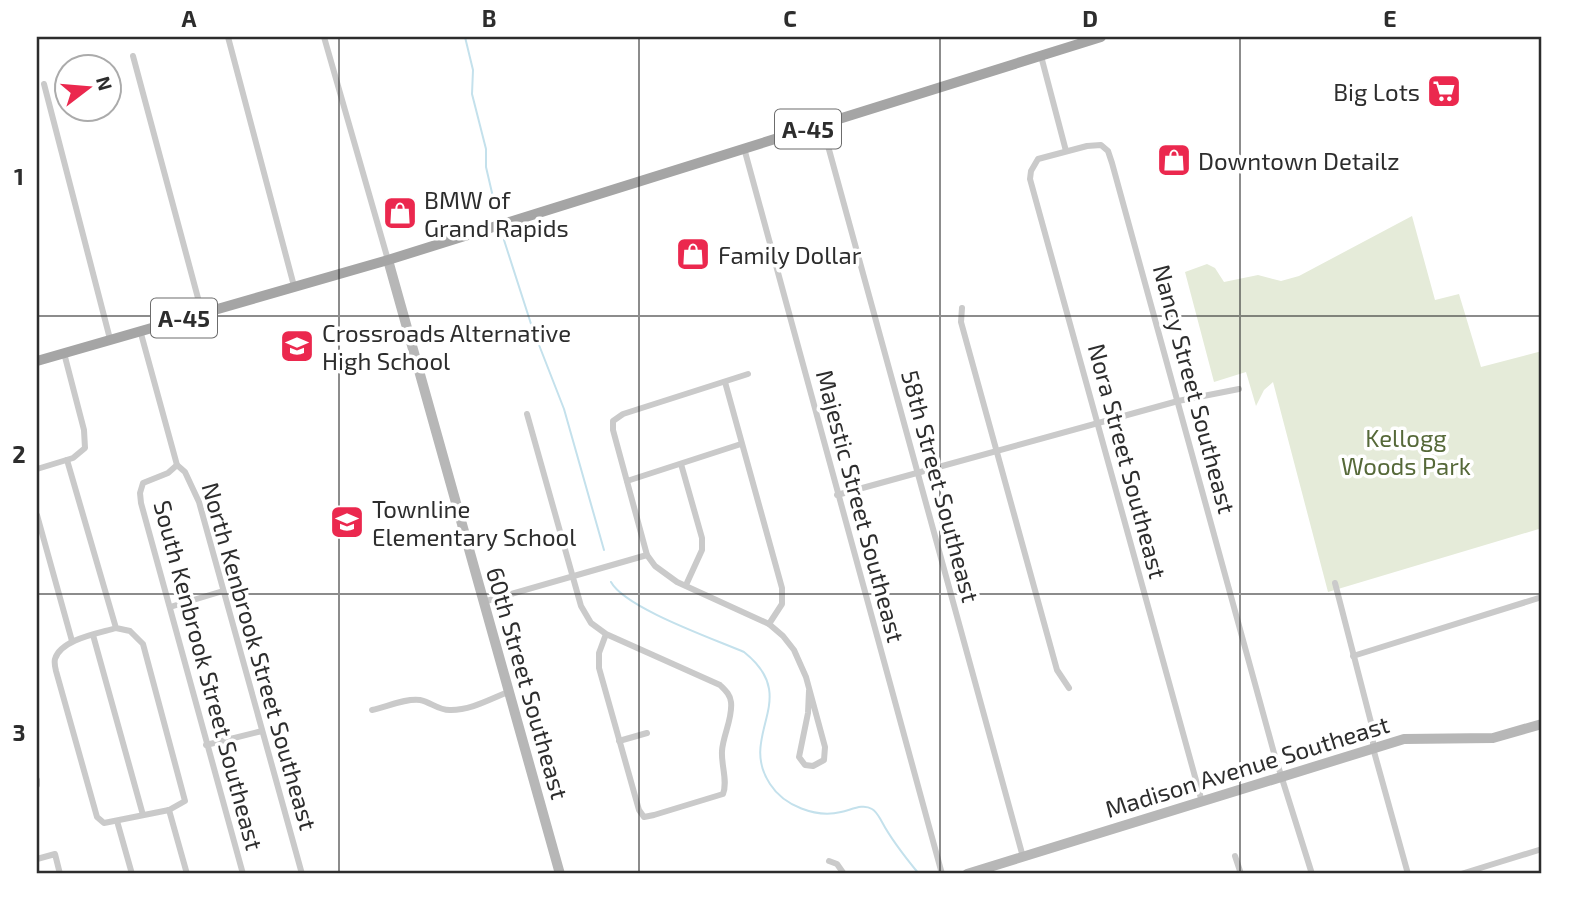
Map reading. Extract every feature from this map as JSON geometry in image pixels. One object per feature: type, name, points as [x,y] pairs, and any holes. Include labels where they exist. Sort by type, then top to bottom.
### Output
[{"type":"main road","name":"A-45","points":[[37,361],[387,260],[1101,37]]},
{"type":"main road","name":"60th Street Southeast","points":[[387,260],[560,874]]},
{"type":"main road","name":"Madison Avenue Southeast","points":[[967,874],[1404,739],[1493,738],[1542,724]]},
{"type":"street","points":[[228,37],[294,286]]},
{"type":"street","points":[[324,37],[387,260]]},
{"type":"street","points":[[133,56],[202,313]]},
{"type":"street","points":[[1041,56],[1066,151]]},
{"type":"street","points":[[44,84],[110,339]]},
{"type":"street","name":"58th Street Southeast","points":[[822,124],[1023,858]]},
{"type":"street","name":"Nancy Street Southeast","points":[[1066,151],[1101,145],[1108,150],[1270,740],[1311,874]]},
{"type":"street","name":"Majestic Street Southeast","points":[[744,148],[942,874]]},
{"type":"street","name":"Nora Street Southeast","points":[[1066,151],[1038,159],[1031,171],[1031,179],[1202,802]]},
{"type":"street","points":[[962,308],[961,323],[1057,670],[1069,688]]},
{"type":"street","name":"North Kenbrook Street Southeast","points":[[140,330],[177,466],[186,472],[192,484],[302,874]]},
{"type":"street","points":[[37,469],[79,455],[85,448],[86,441],[64,353]]},
{"type":"street","points":[[748,374],[623,414],[613,421],[613,430],[651,562],[677,582],[769,624],[794,650],[809,691],[826,755],[821,763],[813,766],[805,765],[799,757],[808,713],[809,691]]},
{"type":"street","points":[[725,382],[782,588],[782,604],[769,624]]},
{"type":"street","points":[[837,495],[1178,401],[1239,389]]},
{"type":"street","points":[[527,414],[587,617],[606,634],[720,685],[730,695],[732,705],[722,754],[725,789],[723,794],[644,817],[639,810],[598,668],[599,653],[606,634]]},
{"type":"street","points":[[627,481],[741,444]]},
{"type":"street","points":[[67,460],[116,628]]},
{"type":"street","points":[[681,464],[702,538],[702,550],[686,585]]},
{"type":"street","name":"South Kenbrook Street Southeast","points":[[177,466],[168,473],[143,483],[140,493],[243,874]]},
{"type":"street","points":[[37,515],[72,641]]},
{"type":"street","points":[[483,602],[647,555]]},
{"type":"street","points":[[1335,583],[1373,730],[1373,748],[1408,874]]},
{"type":"street","points":[[170,607],[223,591]]},
{"type":"street","points":[[1353,656],[1542,597]]},
{"type":"street","points":[[116,628],[130,631],[143,644],[185,801],[169,810],[104,823],[97,817],[56,671],[55,659],[72,641],[116,628]]},
{"type":"street","points":[[93,635],[143,815]]},
{"type":"street","points":[[372,710],[414,700],[424,701],[447,711],[464,709],[508,692]]},
{"type":"street","points":[[206,745],[262,731]]},
{"type":"street","points":[[619,741],[647,733]]},
{"type":"street","points":[[169,810],[187,874]]},
{"type":"street","points":[[117,821],[132,874]]},
{"type":"street","points":[[1461,874],[1542,849]]},
{"type":"street","points":[[37,859],[55,854],[61,874]]},
{"type":"street","points":[[1235,856],[1241,874]]},
{"type":"street","points":[[829,861],[837,864],[844,874]]},
{"type":"green space","name":"Kellogg Woods Park","points":[[1412,216],[1435,300],[1459,294],[1481,367],[1542,351],[1542,528],[1328,592],[1273,382],[1264,390],[1256,406],[1246,372],[1214,382],[1185,272],[1207,264],[1215,268],[1224,282],[1258,275],[1281,281],[1299,276]]},
{"type":"waterway","points":[[465,37],[473,70],[472,94],[486,149],[486,167],[496,210]]},
{"type":"waterway","points":[[504,240],[532,327],[564,409],[604,550]]},
{"type":"waterway","points":[[611,582],[633,602],[651,612],[744,652],[761,669],[768,685],[769,701],[760,749],[762,766],[776,792],[783,799],[811,812],[831,813],[861,807],[872,809],[919,874]]},
{"type":"place","name":"Big Lots","points":[[1444,91]]},
{"type":"place","name":"Downtown Detailz","points":[[1174,160]]},
{"type":"place","name":"BMW of Grand Rapids","points":[[400,213]]},
{"type":"place","name":"Family Dollar","points":[[693,254]]},
{"type":"place","name":"Crossroads Alternative High School","points":[[297,346]]},
{"type":"place","name":"Townline Elementary School","points":[[347,522]]}]
